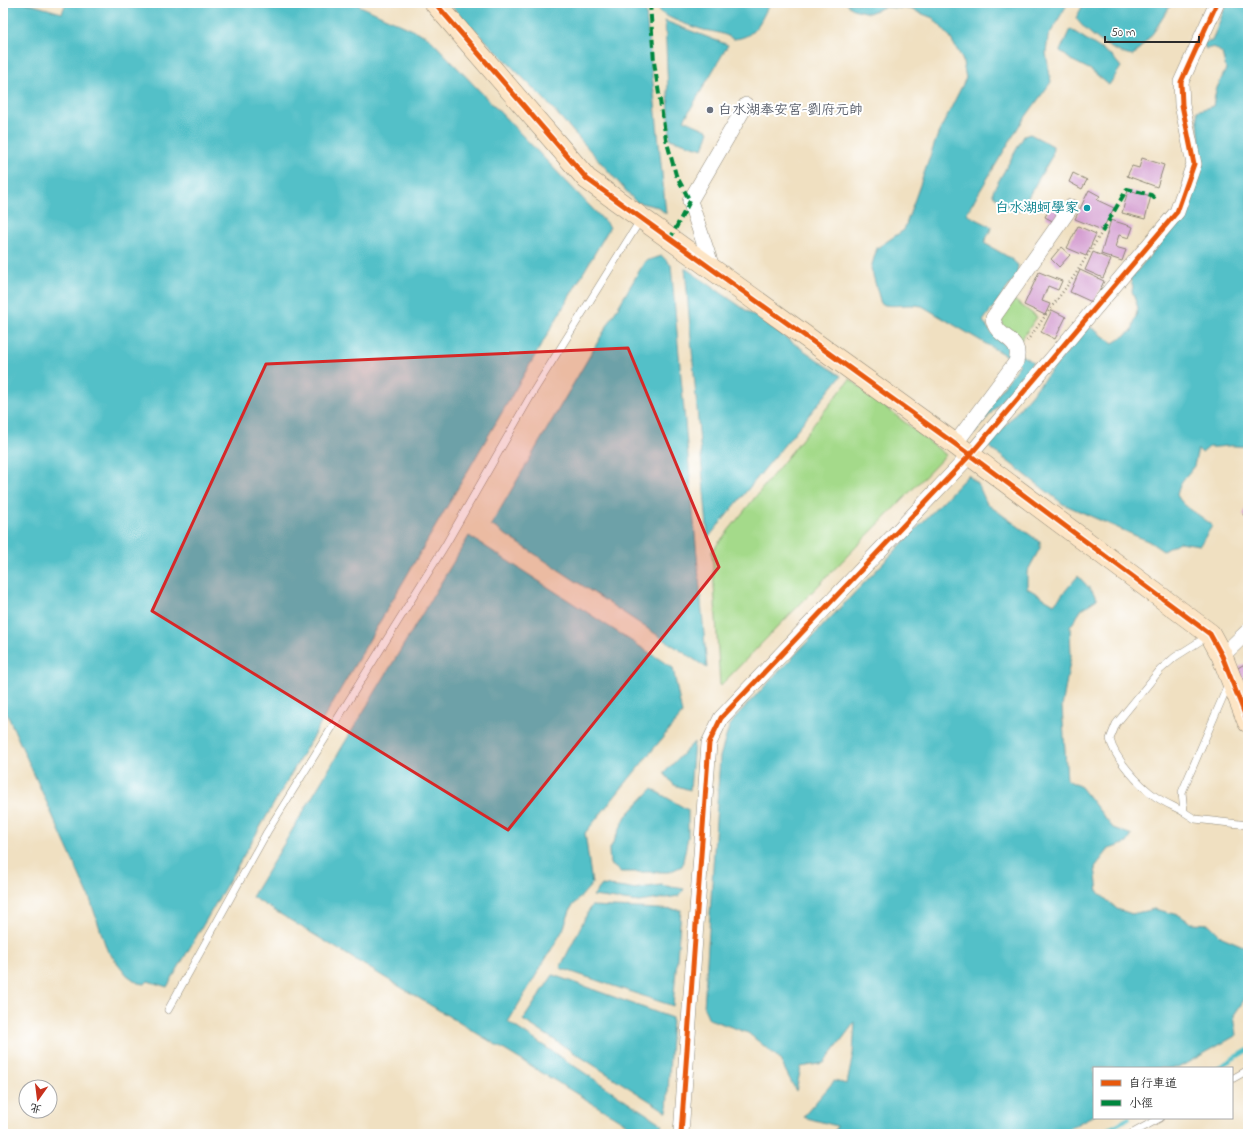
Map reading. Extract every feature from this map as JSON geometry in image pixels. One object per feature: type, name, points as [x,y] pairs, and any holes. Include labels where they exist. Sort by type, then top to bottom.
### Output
[{"type":"street","points":[[435,3],[587,179],[963,450],[1210,634],[1222,656],[1248,722]]},
{"type":"street","points":[[681,1134],[709,743],[721,718],[1176,212],[1194,164],[1182,105],[1181,82],[1216,3]]},
{"type":"street","points":[[713,270],[690,201],[746,105]]},
{"type":"street","points":[[963,450],[1017,357],[1016,346],[1000,332],[994,324],[993,318],[1071,207]]},
{"type":"street","points":[[1222,656],[1248,631]]},
{"type":"lane","points":[[168,1010],[267,832],[446,544],[533,392],[641,219]]},
{"type":"lane","points":[[1210,634],[1175,656],[1160,670],[1116,724],[1110,739],[1116,754],[1145,788],[1156,797],[1195,819],[1248,824]]},
{"type":"lane","points":[[1184,812],[1182,792],[1231,679]]},
{"type":"lane","points":[[1233,1078],[1248,1070]]},
{"type":"lane","points":[[1131,1134],[1158,1119]]},
{"type":"path","points":[[1017,357],[1075,275],[1102,232]]},
{"type":"highlighted area","points":[[628,348],[719,567],[508,830],[152,611],[266,364]]},
{"type":"green space","points":[[1014,300],[1037,317],[1021,340],[1007,330],[1002,323],[1004,314]]},
{"type":"green space","points":[[850,379],[946,455],[720,686],[712,551]]},
{"type":"water","points":[[3,3],[26,3],[62,13],[66,3],[359,3],[358,5],[428,37],[610,227],[167,987],[148,981],[145,984],[138,983],[127,975],[107,950],[90,899],[3,705]]},
{"type":"water","points":[[448,3],[645,3],[666,214],[658,207],[636,202],[545,100]]},
{"type":"water","points":[[658,3],[770,3],[760,22],[752,32],[741,38],[733,39],[723,34],[704,30],[670,18],[660,12]]},
{"type":"water","points":[[846,3],[1068,3],[1048,37],[1046,53],[1051,82],[1019,126],[966,214],[992,227],[984,243],[1010,258],[1018,265],[1017,275],[983,321],[999,340],[1033,362],[974,434],[970,432],[1020,364],[922,306],[891,306],[881,304],[871,268],[877,248],[904,230],[938,134],[966,78],[962,58],[949,36],[933,18],[910,9],[884,7],[869,13],[853,9]]},
{"type":"water","points":[[1084,3],[1172,3],[1153,33],[1133,56],[1110,47],[1094,36],[1081,24],[1076,18]]},
{"type":"water","points":[[1248,3],[1248,445],[1209,447],[1202,453],[1198,449],[1194,466],[1180,484],[1177,495],[1188,508],[1212,526],[1200,545],[1179,542],[1163,551],[1150,542],[1063,504],[988,446],[1089,326],[1113,343],[1132,331],[1138,308],[1132,291],[1133,286],[1130,279],[1182,218],[1202,166],[1197,111],[1213,106],[1216,90],[1226,69],[1222,53],[1214,47],[1206,49],[1203,43],[1212,41],[1226,5],[1244,6]]},
{"type":"water","points":[[665,21],[728,45],[684,120],[709,131],[703,149],[670,139]]},
{"type":"water","points":[[1070,29],[1112,56],[1121,67],[1109,85],[1091,70],[1071,60],[1060,51]]},
{"type":"water","points":[[1030,134],[1053,146],[1052,156],[1020,211],[1012,210],[993,195],[993,191],[1024,136]]},
{"type":"water","points":[[662,256],[671,265],[707,668],[491,525],[645,261]]},
{"type":"water","points":[[685,268],[841,376],[708,538]]},
{"type":"water","points":[[968,475],[978,484],[987,504],[1040,542],[1040,548],[1027,572],[1027,588],[1054,604],[1078,576],[1092,591],[1097,599],[1082,609],[1070,627],[1071,656],[1062,707],[1067,780],[1081,787],[1113,828],[1132,835],[1127,843],[1109,849],[1095,867],[1098,892],[1117,909],[1132,914],[1154,909],[1179,915],[1191,923],[1209,924],[1222,937],[1248,948],[1248,994],[1234,1015],[1237,1035],[1180,1067],[1093,1067],[1093,1116],[1059,1134],[833,1134],[837,1126],[803,1117],[834,1081],[847,1084],[853,1054],[855,1022],[824,1063],[801,1067],[796,1091],[779,1058],[748,1033],[709,1019],[704,1008],[720,757],[729,727],[738,714]]},
{"type":"water","points":[[469,536],[673,668],[682,714],[585,833],[592,884],[571,908],[563,930],[508,1022],[663,1125],[656,1134],[643,1134],[252,897]]},
{"type":"water","points":[[694,742],[690,790],[674,785],[664,773]]},
{"type":"water","points":[[652,789],[688,810],[688,837],[682,866],[669,872],[621,872],[610,864],[609,851],[626,816]]},
{"type":"water","points":[[602,885],[633,889],[661,885],[684,889],[679,896],[639,902],[593,896]]},
{"type":"water","points":[[591,906],[681,910],[673,1006],[560,968]]},
{"type":"water","points":[[553,975],[672,1018],[667,1112],[523,1020]]},
{"type":"building","points":[[1142,158],[1164,165],[1157,187],[1127,176],[1132,166],[1139,168]]},
{"type":"building","points":[[1073,173],[1087,180],[1082,189],[1069,182]]},
{"type":"building","points":[[1089,190],[1100,196],[1097,200],[1114,208],[1102,230],[1075,219]]},
{"type":"building","points":[[1128,190],[1151,196],[1145,219],[1122,213]]},
{"type":"building","points":[[1050,207],[1061,213],[1056,223],[1045,217]]},
{"type":"building","points":[[1111,220],[1133,227],[1129,238],[1119,235],[1115,247],[1126,250],[1122,261],[1101,254]]},
{"type":"building","points":[[1078,226],[1096,234],[1086,256],[1067,248]]},
{"type":"building","points":[[1061,247],[1070,255],[1059,267],[1051,259]]},
{"type":"building","points":[[1093,252],[1111,260],[1103,278],[1085,270]]},
{"type":"building","points":[[1080,270],[1104,281],[1094,303],[1070,292]]},
{"type":"building","points":[[1039,272],[1062,281],[1058,290],[1048,286],[1042,301],[1050,304],[1045,315],[1024,305]]},
{"type":"building","points":[[1052,310],[1066,317],[1055,339],[1041,332]]},
{"type":"building","points":[[1248,505],[1248,518],[1243,515]]},
{"type":"building","points":[[1248,662],[1248,689],[1236,669]]},
{"type":"waterway","points":[[1219,1067],[1248,1050]]},
{"type":"waterway","points":[[1100,1134],[1127,1119]]},
{"type":"marked path","points":[[650,3],[654,62],[666,139],[676,175],[690,201],[670,239]]},
{"type":"marked path","points":[[1102,232],[1127,189],[1151,195],[1156,200]]},
{"type":"cycle path","points":[[435,3],[587,179],[955,444],[1210,634],[1222,656],[1248,722]]},
{"type":"cycle path","points":[[681,1134],[709,743],[721,718],[970,455],[1177,212],[1194,164],[1182,105],[1181,82],[1217,3]]},
{"type":"place","name":"白水湖奉安宮-劉府元帥","points":[[710,110]]},
{"type":"place","name":"白水湖蚵學家","points":[[1087,208]]}]
